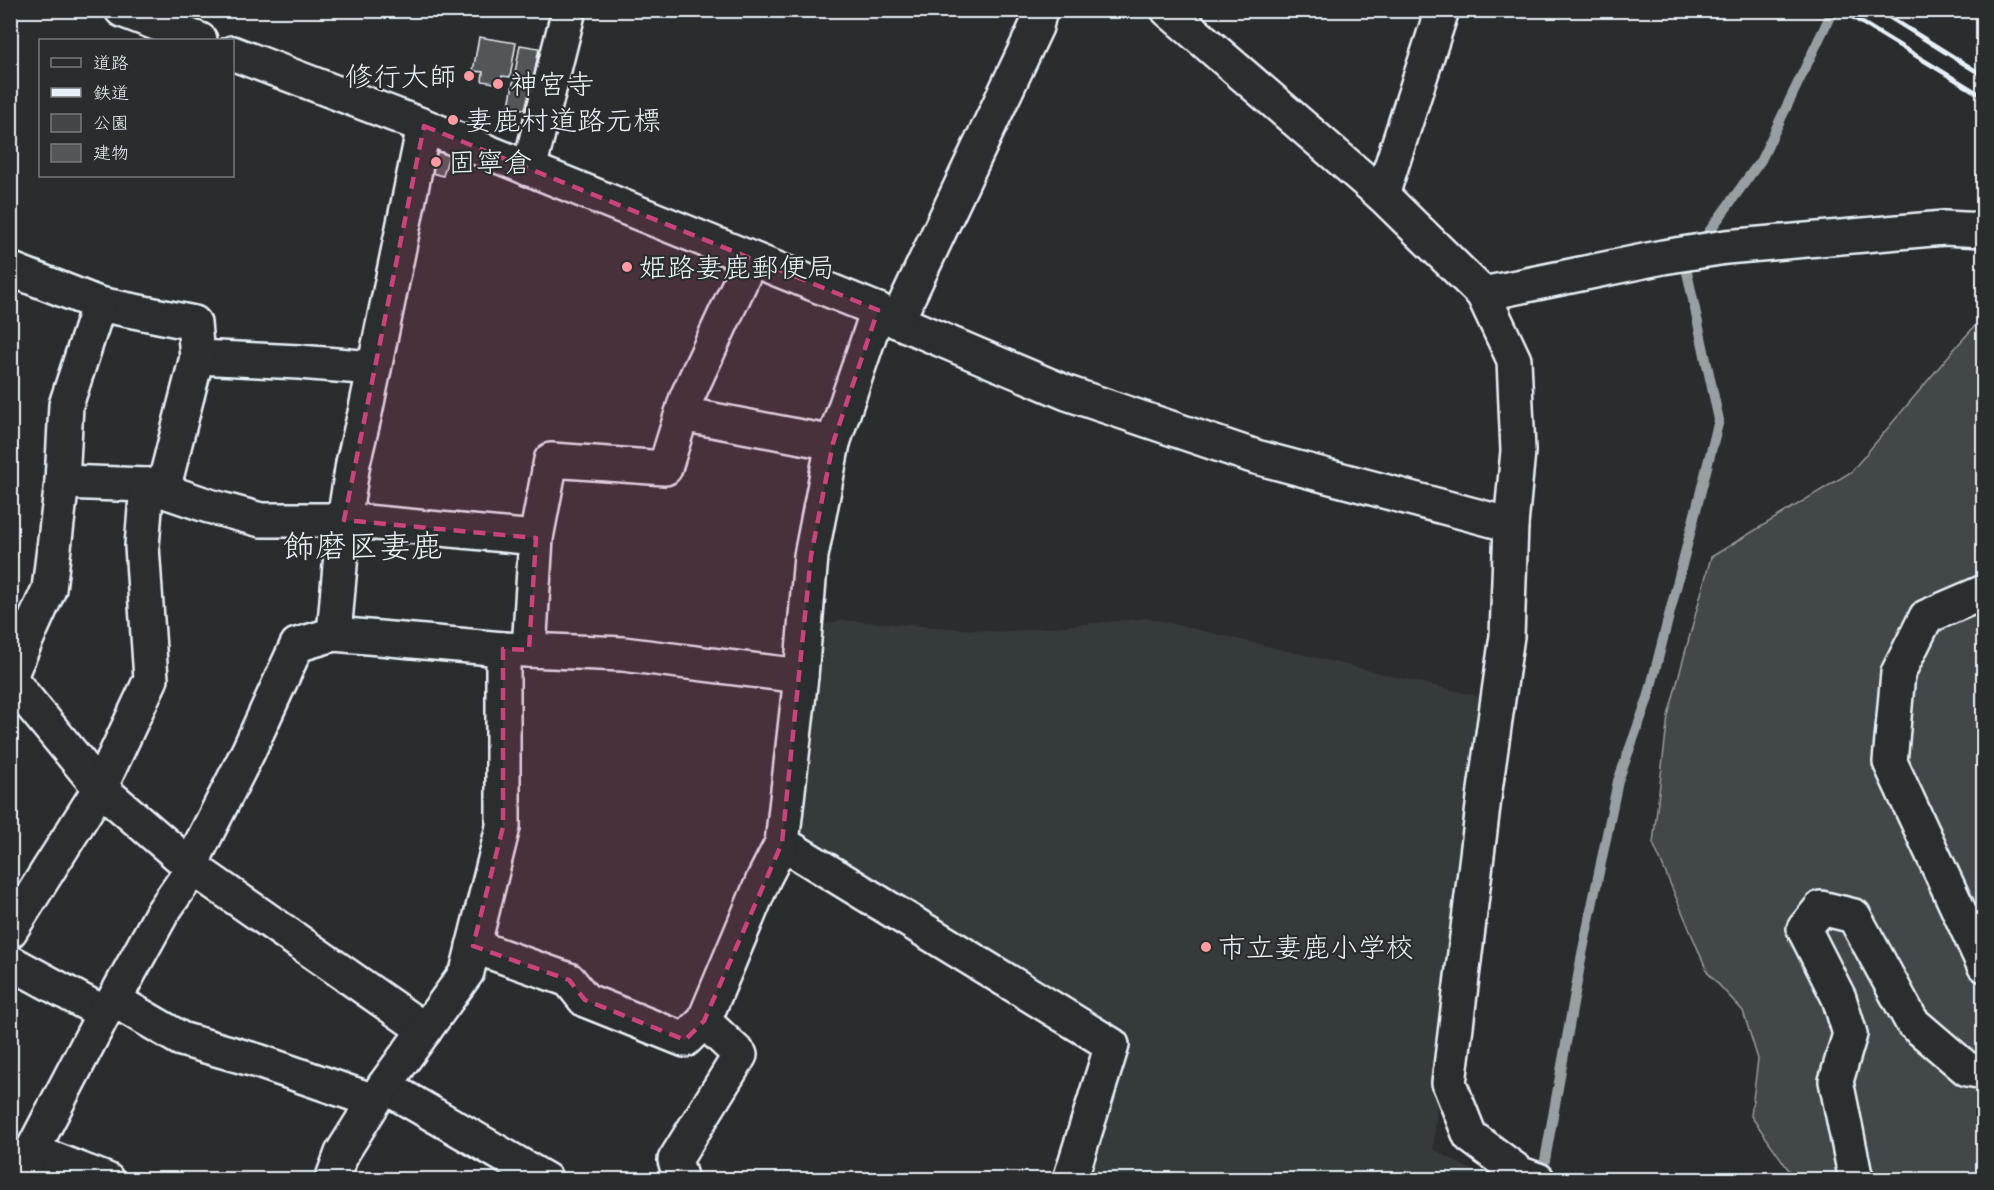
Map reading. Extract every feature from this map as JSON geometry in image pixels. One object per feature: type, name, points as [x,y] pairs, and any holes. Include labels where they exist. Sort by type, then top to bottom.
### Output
[{"type":"street","points":[[122,10],[197,39]]},
{"type":"street","points":[[529,169],[569,10]]},
{"type":"street","points":[[473,946],[569,980],[585,1000],[685,1040],[704,1021],[764,878],[782,843],[801,676],[811,556],[833,443],[887,315],[1036,27],[1040,10]]},
{"type":"street","points":[[1168,10],[1382,195],[1483,294],[1514,360],[1518,451],[1511,525],[1507,636],[1485,790],[1449,1083],[1470,1136],[1530,1176]]},
{"type":"street","points":[[1382,195],[1442,10]]},
{"type":"street","points":[[234,54],[424,126],[751,259],[1067,393],[1256,457],[1511,525]]},
{"type":"street","points":[[334,634],[344,520],[353,463],[424,126]]},
{"type":"street","points":[[1483,294],[1663,257],[1726,247],[1944,228],[1983,230]]},
{"type":"street","points":[[332,1179],[342,1153],[379,1094],[467,972],[503,827],[516,650],[551,460],[665,468],[687,397],[751,259]]},
{"type":"street","points":[[10,269],[99,304],[194,323],[197,357],[155,488],[142,546],[151,679],[100,788],[10,931]]},
{"type":"street","points":[[99,304],[66,405],[62,482],[49,589],[10,677],[100,788],[193,868],[425,1030]]},
{"type":"street","points":[[197,357],[374,368]]},
{"type":"street","points":[[682,414],[833,443]]},
{"type":"street","points":[[62,482],[155,488],[261,520],[344,520],[536,538]]},
{"type":"street","points":[[1983,592],[1926,617],[1898,673],[1890,762],[1983,965]]},
{"type":"street","points":[[107,1179],[21,1165],[162,913],[193,868],[196,852],[249,752],[297,645],[334,634],[516,650],[623,654],[801,676]]},
{"type":"street","points":[[782,843],[1112,1045],[1070,1179]]},
{"type":"street","points":[[1858,1179],[1855,1175],[1836,1081],[1850,1034],[1839,998],[1804,929],[1821,908],[1854,916],[1912,1022],[1968,1069],[1983,1072]]},
{"type":"street","points":[[10,962],[181,1039],[379,1094],[546,1179]]},
{"type":"street","points":[[681,1179],[675,1160],[740,1055],[704,1021]]},
{"type":"highlighted area","points":[[424,126],[878,310],[833,443],[811,556],[782,843],[704,1021],[685,1040],[585,1000],[569,980],[473,946],[503,827],[503,649],[529,650],[536,538],[344,520]]},
{"type":"shaded area","name":"市立妻鹿小学校","points":[[1148,618],[1485,698],[1467,782],[1433,1149],[1488,1179],[1083,1179],[1122,1046],[794,834],[814,628],[840,620],[1002,632]]},
{"type":"green space","points":[[1983,317],[1983,1179],[1795,1179],[1751,1116],[1758,1059],[1743,1011],[1708,973],[1653,843],[1668,716],[1711,557],[1851,472]]},
{"type":"building","points":[[479,37],[516,43],[510,77],[502,76],[500,84],[482,81],[483,72],[473,71]]},
{"type":"building","points":[[520,45],[539,48],[528,110],[509,106]]},
{"type":"building","name":"固寧倉","points":[[429,150],[449,155],[443,176],[422,170]]},
{"type":"waterway","points":[[1700,244],[1761,160],[1833,10]]},
{"type":"waterway","points":[[1542,1177],[1582,954],[1618,781],[1648,698],[1719,420],[1685,263],[1689,259]]},
{"type":"railway","points":[[1841,10],[1984,97]]},
{"type":"railway","points":[[1878,10],[1984,76]]},
{"type":"place","name":"修行大師","points":[[469,76]]},
{"type":"place","name":"神宮寺","points":[[498,84]]},
{"type":"place","name":"妻鹿村道路元標","points":[[453,120]]},
{"type":"place","name":"固寧倉","points":[[436,162]]},
{"type":"place","name":"姫路妻鹿郵便局","points":[[627,267]]},
{"type":"place","name":"市立妻鹿小学校","points":[[1206,947]]},
{"type":"district","name":"飾磨区妻鹿","points":[[363,546]]}]
